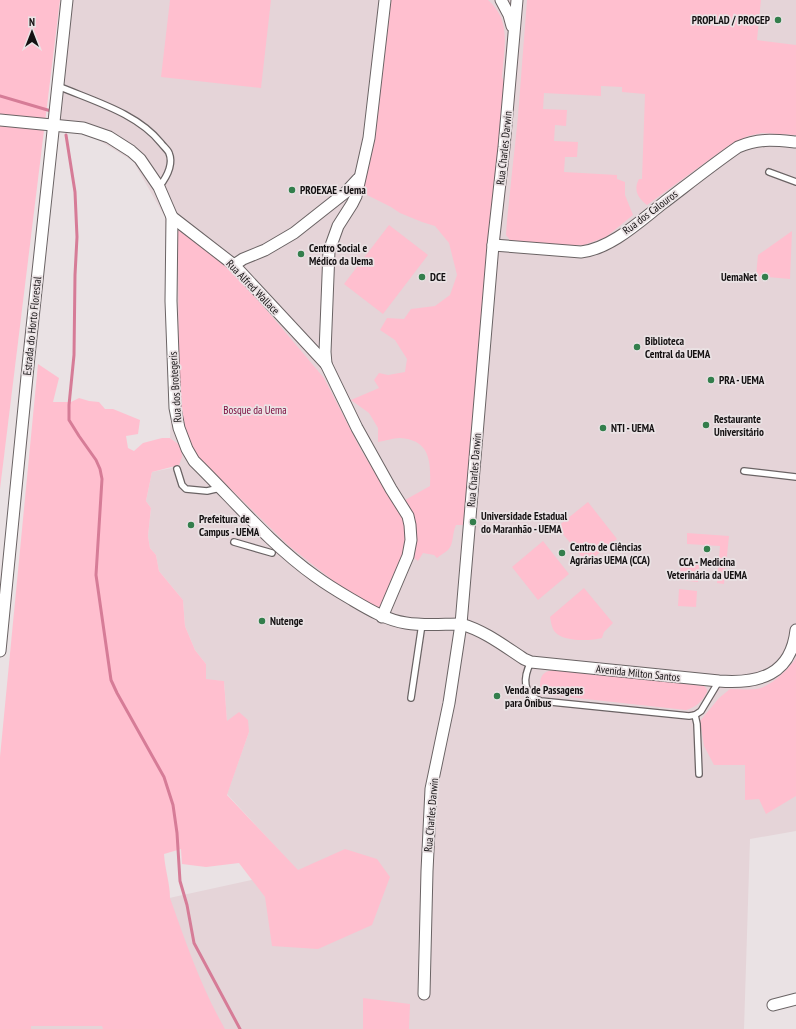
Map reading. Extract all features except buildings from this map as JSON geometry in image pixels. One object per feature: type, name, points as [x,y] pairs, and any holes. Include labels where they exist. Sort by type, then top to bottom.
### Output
[{"type":"street","name":"Estrada do Horto Florestal","points":[[0,651],[27,371],[67,0]]},
{"type":"street","points":[[382,616],[409,552],[412,535],[410,525],[408,516],[357,428],[326,364],[325,345],[329,251],[338,226],[354,200],[369,138],[385,0]]},
{"type":"street","name":"Rua Charles Darwin","points":[[501,0],[509,14],[514,41]]},
{"type":"street","name":"Rua Charles Darwin","points":[[424,994],[427,871],[431,790],[449,703],[461,624],[493,245],[517,0]]},
{"type":"street","name":"Rua dos Brotegeris","points":[[0,120],[83,128],[109,137],[131,150],[140,159],[159,187],[172,217],[171,301],[174,394],[178,428],[194,461],[296,562],[340,592],[382,616],[406,623],[461,624]]},
{"type":"street","name":"Rua dos Calouros","points":[[493,245],[581,252],[595,249],[611,241],[638,222],[738,147],[767,139],[796,142]]},
{"type":"street","points":[[234,265],[243,259],[265,250],[294,233],[346,192],[360,175]]},
{"type":"street","name":"Rua Alfred Wallace","points":[[172,217],[234,265],[326,364]]},
{"type":"street","name":"Avenida Milton Santos","points":[[461,624],[479,631],[531,662],[740,682],[750,681],[774,671],[788,658],[793,650],[796,630]]},
{"type":"street","points":[[773,1005],[796,998]]},
{"type":"lane","points":[[57,86],[135,120],[158,139],[169,153],[170,164],[167,176],[159,187]]},
{"type":"lane","points":[[769,172],[796,182]]},
{"type":"lane","points":[[177,469],[182,485],[186,489],[207,491],[220,488]]},
{"type":"lane","points":[[744,471],[796,477]]},
{"type":"lane","points":[[234,542],[272,553]]},
{"type":"lane","points":[[411,698],[422,624]]},
{"type":"lane","points":[[531,662],[526,674],[526,684],[532,696],[541,701],[688,716],[694,715],[701,711],[719,681]]},
{"type":"lane","points":[[694,715],[697,724],[699,774]]},
{"type":"shaded area","name":"Universidade Estadual do Maranhão - UEMA","points":[[65,0],[796,0],[796,831],[750,839],[744,1029],[0,1029],[0,935],[297,870],[227,794],[249,732],[227,721],[224,681],[206,680],[206,664],[195,650],[185,626],[183,600],[159,571],[156,555],[150,548],[148,536],[151,508],[146,501],[152,472],[172,468],[181,446],[170,438],[171,416],[165,217],[133,161],[100,141],[53,118]]},
{"type":"green space","points":[[0,0],[60,0],[0,489]]},
{"type":"green space","points":[[170,0],[271,0],[261,88],[161,77]]},
{"type":"green space","points":[[389,0],[488,0],[496,8],[501,17],[505,36],[502,77],[504,83],[463,525],[456,525],[450,548],[447,551],[437,558],[434,555],[423,553],[418,561],[414,558],[416,528],[405,500],[430,486],[430,468],[427,453],[423,447],[410,440],[397,438],[378,442],[378,428],[369,413],[351,400],[379,388],[374,380],[379,373],[388,375],[405,372],[407,359],[395,340],[380,330],[387,318],[404,319],[411,309],[435,306],[450,295],[457,275],[449,243],[435,226],[400,213],[363,193],[372,139]]},
{"type":"green space","points":[[527,0],[761,0],[757,40],[796,45],[796,135],[762,133],[748,136],[728,146],[647,205],[637,194],[636,187],[639,179],[642,179],[645,94],[622,92],[622,87],[601,86],[601,96],[544,93],[543,109],[567,110],[566,126],[555,125],[554,141],[578,142],[577,157],[565,157],[564,172],[617,175],[617,179],[625,182],[625,195],[633,215],[606,237],[584,245],[554,245],[510,240],[506,235],[507,220],[518,116]]},
{"type":"green space","points":[[389,225],[428,255],[383,314],[344,284]]},
{"type":"green space","name":"Bosque da Uema","points":[[178,230],[223,262],[237,275],[324,378],[361,450],[400,513],[407,530],[408,547],[380,609],[345,590],[289,546],[194,453],[182,425],[179,400]]},
{"type":"green space","points":[[792,231],[790,279],[756,276],[758,255]]},
{"type":"green space","points":[[38,364],[59,378],[53,402],[71,402],[79,398],[99,402],[105,409],[113,409],[140,420],[138,434],[126,436],[128,448],[134,451],[143,443],[162,438],[170,438],[181,446],[182,457],[179,465],[152,472],[146,501],[151,508],[148,536],[150,548],[156,555],[159,571],[183,600],[185,626],[195,650],[206,664],[206,679],[224,681],[227,721],[239,712],[248,720],[249,732],[227,795],[298,870],[345,849],[377,859],[390,877],[372,925],[318,949],[272,946],[265,897],[239,863],[206,867],[182,864],[181,849],[164,854],[170,898],[201,981],[225,1029],[103,1029],[102,1026],[31,1026],[31,1029],[0,1029],[0,757]]},
{"type":"green space","points":[[588,502],[617,539],[587,563],[557,527]]},
{"type":"green space","points":[[687,533],[729,536],[724,584],[717,583],[720,546],[687,544]]},
{"type":"green space","points":[[543,541],[569,574],[538,600],[512,567]]},
{"type":"green space","points":[[681,564],[699,565],[698,582],[679,580]]},
{"type":"green space","points":[[584,588],[613,623],[604,632],[602,638],[577,640],[564,638],[553,629],[550,617]]},
{"type":"green space","points":[[679,589],[697,591],[696,607],[678,606]]},
{"type":"green space","points":[[796,658],[796,796],[766,814],[759,799],[745,800],[745,765],[714,765],[704,746],[700,721],[719,698],[730,689],[761,688],[773,682]]},
{"type":"green space","points":[[558,669],[704,686],[707,689],[707,692],[698,704],[693,708],[686,710],[549,695],[540,686],[542,675]]},
{"type":"green space","points":[[363,998],[410,1004],[409,1029],[363,1029]]},
{"type":"waterway","points":[[0,96],[51,111]]},
{"type":"waterway","points":[[66,135],[75,192],[77,237],[74,355],[69,420],[96,460],[102,479],[96,575],[111,680],[164,777],[173,805],[177,833],[180,881],[187,905],[194,943],[240,1029]]},
{"type":"place","name":"PROPLAD / PROGEP","points":[[778,20]]},
{"type":"place","name":"PROEXAE - Uema","points":[[292,190]]},
{"type":"place","name":"Centro Social e Médico da Uema","points":[[301,254]]},
{"type":"place","name":"DCE","points":[[422,277]]},
{"type":"place","name":"UemaNet","points":[[765,277]]},
{"type":"place","name":"Biblioteca Central da UEMA","points":[[637,347]]},
{"type":"place","name":"PRA - UEMA","points":[[711,380]]},
{"type":"place","name":"Restaurante Universitário","points":[[706,425]]},
{"type":"place","name":"NTI - UEMA","points":[[603,428]]},
{"type":"place","name":"Universidade Estadual do Maranhão - UEMA","points":[[473,522]]},
{"type":"place","name":"Prefeitura de Campus - UEMA","points":[[191,525]]},
{"type":"place","name":"CCA - Medicina Veterinária da UEMA","points":[[707,549]]},
{"type":"place","name":"Centro de Ciências Agrárias UEMA (CCA)","points":[[562,553]]},
{"type":"place","name":"Nutenge","points":[[262,621]]},
{"type":"place","name":"Venda de Passagens para Ônibus","points":[[497,696]]}]
